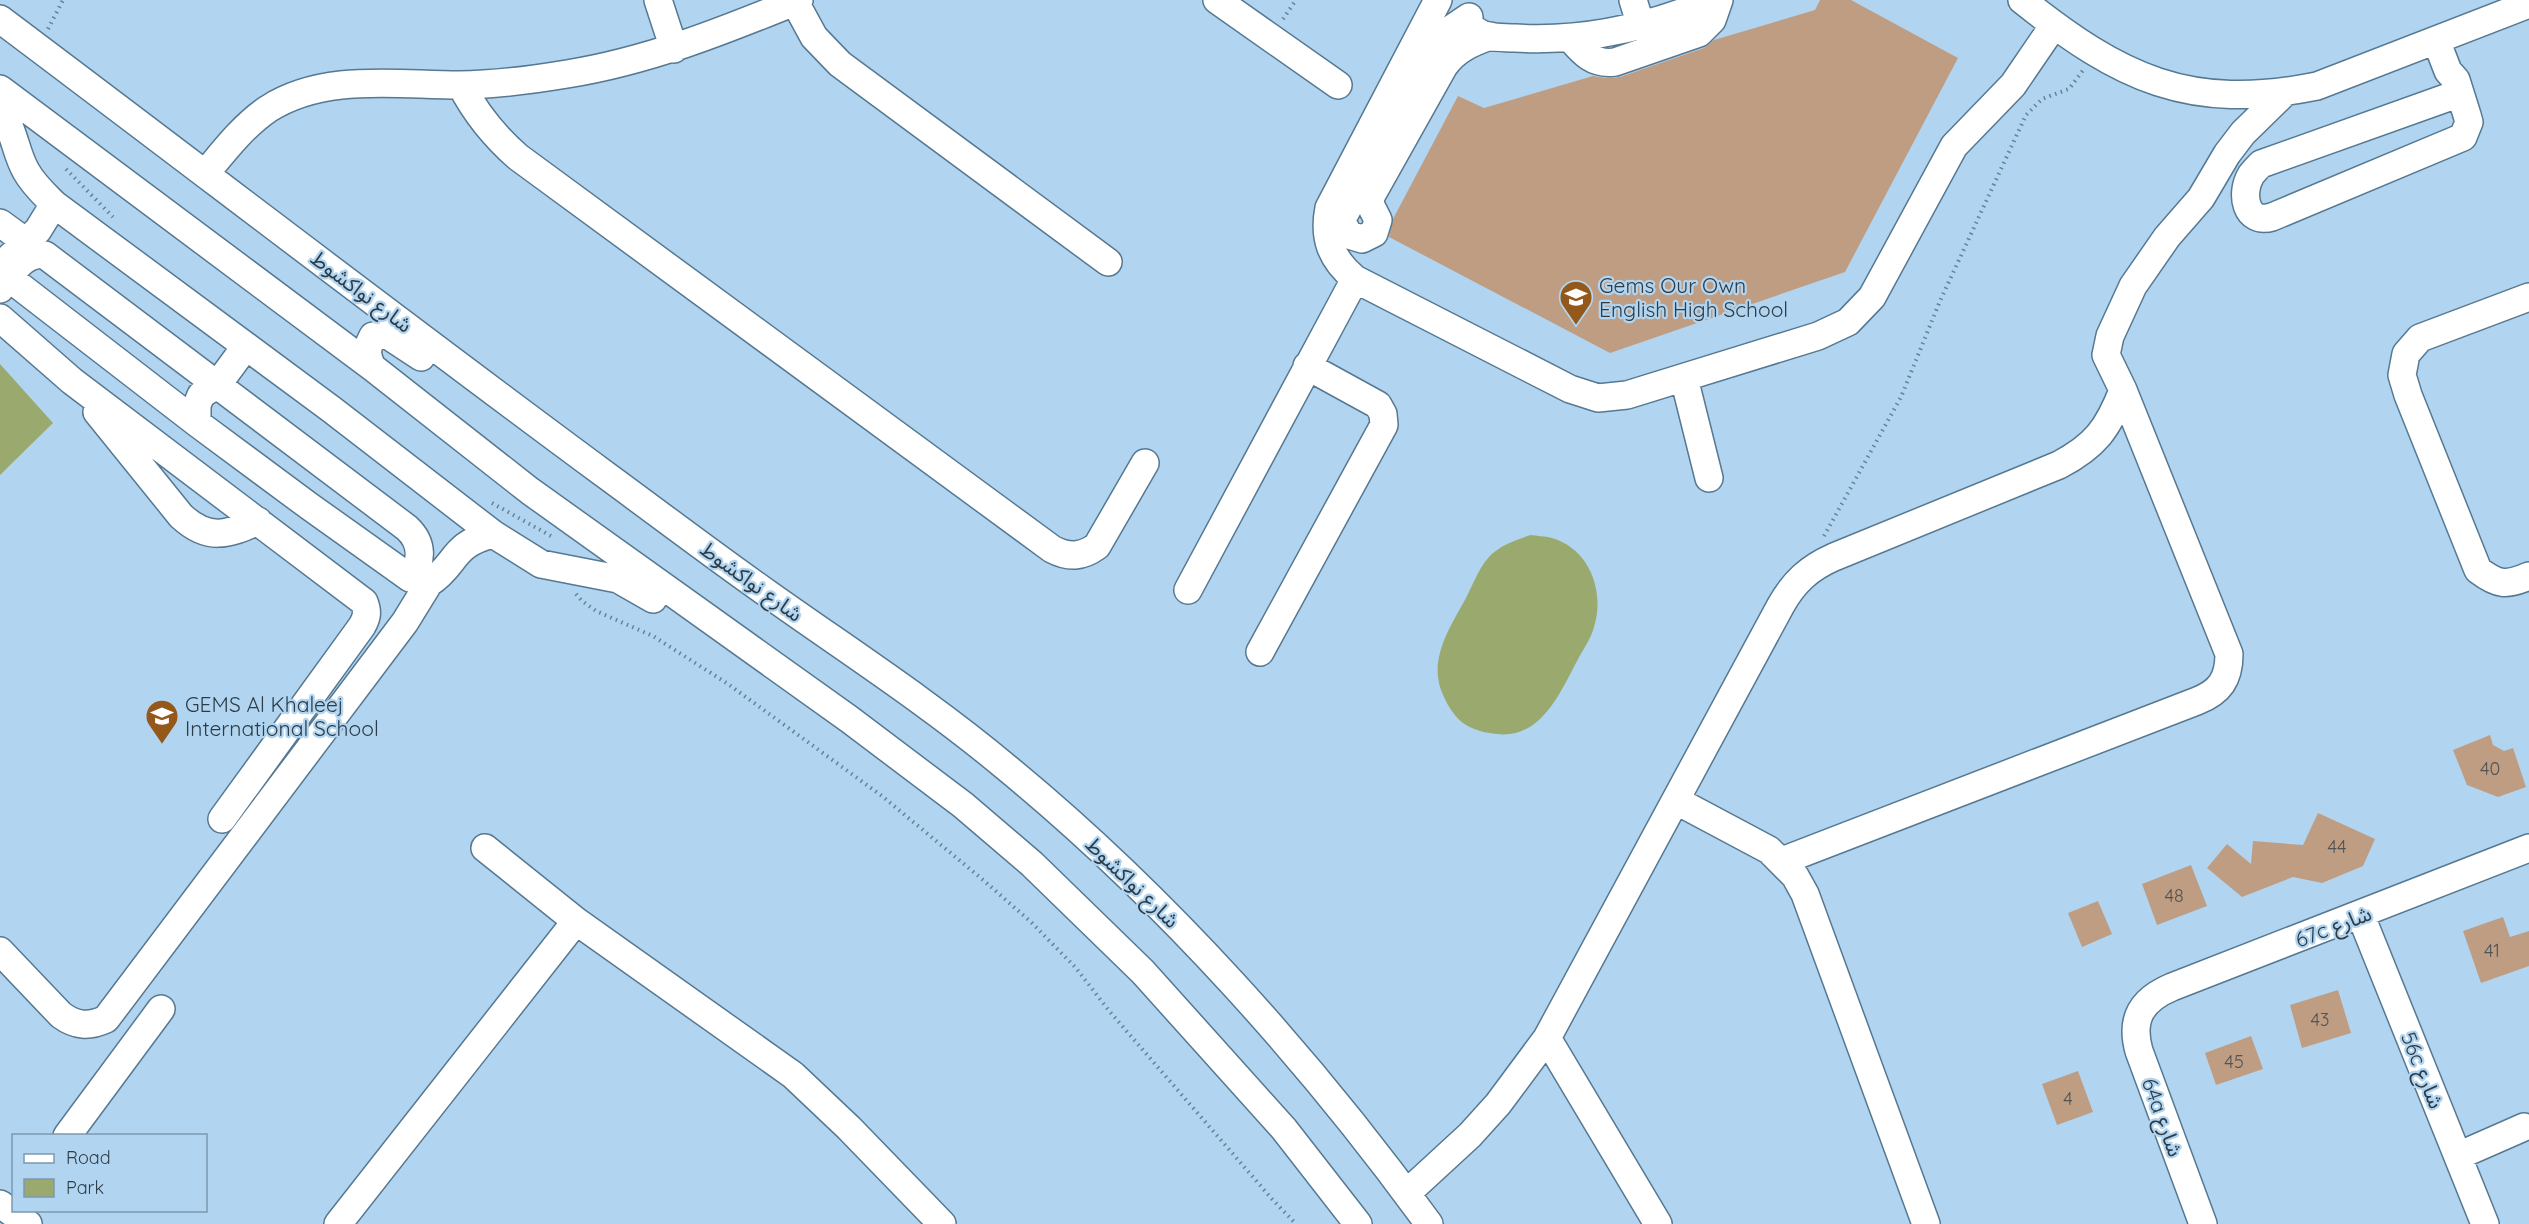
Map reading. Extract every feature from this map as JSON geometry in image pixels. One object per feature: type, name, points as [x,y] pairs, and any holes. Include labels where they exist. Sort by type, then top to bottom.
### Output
[{"type":"street","points":[[658,0],[674,49]]},
{"type":"street","points":[[1216,0],[1338,85]]},
{"type":"street","points":[[1438,0],[1329,208],[1326,224],[1327,240],[1333,255],[1354,279],[1583,395],[1612,399],[1834,331],[1861,311],[1872,297],[1954,146],[2013,85],[2050,14]]},
{"type":"street","points":[[1634,0],[1641,26]]},
{"type":"street","points":[[1469,9],[1476,31],[1490,36],[1530,39],[1570,38],[1641,26],[1714,0]]},
{"type":"street","points":[[1570,38],[1590,59],[1607,63],[1615,62],[1700,33],[1712,20],[1719,0]]},
{"type":"street","points":[[2022,0],[2050,14],[2094,54],[2144,78],[2178,88],[2213,94],[2248,96],[2284,93],[2317,86],[2529,4]]},
{"type":"street","points":[[205,174],[240,134],[269,109],[303,92],[340,84],[461,85],[568,74],[674,49],[797,1],[814,37],[840,64],[1108,262]]},
{"type":"street","points":[[1469,9],[1438,43],[1344,217],[1345,230],[1349,235],[1362,239],[1368,237],[1377,227],[1378,220],[1370,198],[1444,66],[1457,51],[1490,36]]},
{"type":"street","name":"شارع نواكشوط","points":[[0,19],[563,443],[773,597],[893,680],[1005,766],[1073,824],[1184,933],[1256,1010],[1325,1090],[1429,1224]]},
{"type":"street","points":[[2443,38],[2459,72],[2458,87],[2469,122],[2463,138],[2272,217],[2263,219],[2255,217],[2248,211],[2246,188],[2252,174],[2261,164],[2458,87]]},
{"type":"street","points":[[461,85],[472,108],[486,126],[518,158],[1052,549],[1063,555],[1075,556],[1087,553],[1097,546],[1145,463]]},
{"type":"street","points":[[0,89],[372,368],[530,491],[849,719],[982,821],[1032,864],[1143,972],[1284,1129],[1358,1224]]},
{"type":"street","points":[[1782,861],[2197,702],[2212,695],[2223,685],[2229,670],[2229,654],[2123,390],[2106,355],[2110,336],[2133,286],[2167,237],[2201,198],[2227,154],[2243,133],[2284,93]]},
{"type":"street","points":[[0,110],[12,130],[25,170],[36,186],[54,204],[246,346],[493,534],[541,564],[603,575],[618,579],[639,590],[819,712],[954,812],[982,821]]},
{"type":"street","points":[[3,278],[26,242],[45,221],[54,204]]},
{"type":"street","points":[[0,223],[26,242]]},
{"type":"street","points":[[0,951],[70,1022],[82,1025],[95,1024],[106,1018],[405,622],[419,580],[420,556],[417,540],[413,534],[45,255],[32,255],[3,278]]},
{"type":"street","points":[[3,278],[322,516],[419,580],[437,578],[459,549],[479,537],[493,534]]},
{"type":"street","points":[[1188,590],[1354,279]]},
{"type":"street","points":[[2529,297],[2420,338],[2406,354],[2402,375],[2478,570],[2493,581],[2512,583],[2529,576]]},
{"type":"street","points":[[0,318],[72,381],[364,602],[367,610],[366,619],[222,819]]},
{"type":"street","points":[[372,368],[367,356],[367,348],[374,336],[386,334],[531,431],[563,443]]},
{"type":"street","points":[[197,423],[197,405],[201,395],[218,384],[246,346]]},
{"type":"street","points":[[1260,652],[1384,425],[1383,414],[1378,405],[1307,366]]},
{"type":"street","points":[[1684,378],[1709,478]]},
{"type":"street","points":[[72,381],[181,516],[192,526],[205,532],[220,534],[235,531],[258,521]]},
{"type":"street","points":[[1407,1193],[1470,1135],[1491,1112],[1547,1038],[1781,605],[1802,575],[1817,564],[1834,556],[2059,465],[2080,453],[2100,436],[2114,414],[2123,390]]},
{"type":"street","points":[[287,543],[307,524],[322,516]]},
{"type":"street","points":[[1677,801],[1769,850],[1795,876],[1805,894],[1926,1224]]},
{"type":"street","points":[[485,848],[576,921],[793,1075],[872,1151],[942,1224]]},
{"type":"street","name":"67c شارع","points":[[2141,1009],[2150,1000],[2172,987],[2361,916],[2529,848]]},
{"type":"street","name":"56c شارع","points":[[2361,916],[2485,1224]]},
{"type":"street","points":[[338,1224],[576,921]]},
{"type":"street","points":[[68,1134],[161,1009]]},
{"type":"street","name":"64a شارع","points":[[2141,1009],[2136,1023],[2135,1037],[2139,1051],[2203,1224]]},
{"type":"street","points":[[1547,1038],[1658,1224]]},
{"type":"street","points":[[2458,1156],[2524,1127]]},
{"type":"street","points":[[0,1204],[28,1224]]},
{"type":"path","points":[[39,48],[63,0]]},
{"type":"path","points":[[1820,544],[1901,397],[1940,301],[2026,115],[2042,99],[2069,89],[2094,54]]},
{"type":"path","points":[[60,162],[114,219]]},
{"type":"path","points":[[487,500],[558,540]]},
{"type":"path","points":[[571,571],[573,590],[582,601],[596,611],[653,636],[691,659],[830,757],[933,837],[1031,922],[1076,968],[1110,1012],[1296,1224]]},
{"type":"green space","points":[[0,364],[53,423],[0,475]]},
{"type":"green space","points":[[1530,535],[1549,537],[1565,544],[1585,562],[1596,586],[1597,614],[1594,627],[1563,688],[1555,701],[1536,722],[1525,730],[1512,734],[1484,732],[1463,723],[1449,707],[1444,697],[1439,684],[1438,671],[1442,645],[1485,562],[1502,547]]},
{"type":"building","points":[[1820,0],[1851,0],[1958,58],[1845,272],[1610,353],[1389,237],[1393,219],[1458,96],[1484,108],[1593,76],[1620,77],[1704,48],[1714,40],[1815,10]]},
{"type":"building","points":[[2490,735],[2493,745],[2504,751],[2513,748],[2526,787],[2498,797],[2467,785],[2453,750]]},
{"type":"building","points":[[2318,813],[2375,839],[2363,866],[2322,883],[2293,877],[2242,897],[2207,868],[2227,844],[2251,864],[2253,841],[2303,845]]},
{"type":"building","points":[[2191,865],[2207,906],[2157,925],[2142,884]]},
{"type":"building","points":[[2098,901],[2112,934],[2082,947],[2068,913]]},
{"type":"building","points":[[2503,917],[2510,937],[2529,931],[2529,966],[2481,983],[2463,931]]},
{"type":"building","points":[[2338,990],[2351,1033],[2302,1048],[2290,1005]]},
{"type":"building","points":[[2251,1036],[2263,1069],[2216,1085],[2205,1053]]},
{"type":"building","points":[[2078,1071],[2093,1112],[2057,1125],[2042,1084]]},
{"type":"place","name":"Gems Our Own English High School","points":[[1576,326]]},
{"type":"place","name":"GEMS Al Khaleej International School","points":[[162,745]]}]
